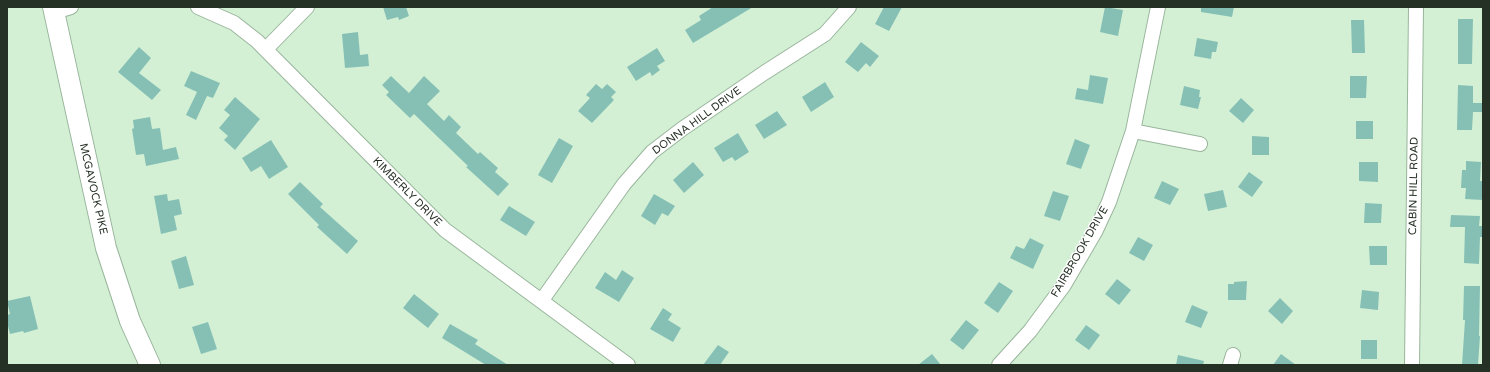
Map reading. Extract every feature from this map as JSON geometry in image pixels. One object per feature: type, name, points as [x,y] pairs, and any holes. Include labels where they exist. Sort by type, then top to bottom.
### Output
[{"type":"main road","name":"MCGAVOCK PIKE","points":[[59,9],[106,248],[130,321],[150,365]]},
{"type":"street","name":"KIMBERLY DRIVE","points":[[198,7],[234,23],[266,49],[445,230],[542,300],[628,365]]},
{"type":"street","points":[[266,49],[307,7]]},
{"type":"street","name":"DONNA HILL DRIVE","points":[[542,300],[624,184],[652,152],[764,72],[825,34],[849,7]]},
{"type":"street","name":"FAIRBROOK DRIVE","points":[[999,365],[1046,311],[1064,285],[1095,232],[1109,202],[1134,131],[1158,7]]},
{"type":"street","name":"CABIN HILL ROAD","points":[[1412,365],[1416,7]]},
{"type":"street","points":[[1134,131],[1200,144]]},
{"type":"building","points":[[383,7],[406,7],[409,16],[399,20],[398,17],[387,20]]},
{"type":"building","points":[[713,7],[753,7],[693,43],[685,30],[701,20],[699,16]]},
{"type":"building","points":[[884,7],[902,7],[889,31],[875,24]]},
{"type":"building","points":[[1105,7],[1123,10],[1118,36],[1100,32]]},
{"type":"building","points":[[1201,7],[1234,7],[1232,17],[1201,12]]},
{"type":"building","points":[[1458,19],[1473,19],[1472,64],[1458,64]]},
{"type":"building","points":[[1351,20],[1364,20],[1365,53],[1352,53]]},
{"type":"building","points":[[358,32],[360,55],[368,54],[369,66],[345,68],[342,34]]},
{"type":"building","points":[[1197,38],[1218,42],[1216,52],[1212,52],[1211,59],[1194,56]]},
{"type":"building","points":[[861,42],[879,56],[870,67],[866,63],[858,72],[845,62]]},
{"type":"building","points":[[139,47],[151,58],[139,73],[161,90],[152,100],[118,72]]},
{"type":"building","points":[[657,48],[665,61],[657,66],[660,70],[652,76],[650,72],[636,81],[627,67]]},
{"type":"building","points":[[191,71],[220,83],[213,98],[207,96],[196,120],[186,115],[197,92],[184,86]]},
{"type":"building","points":[[1090,75],[1108,78],[1103,104],[1075,99],[1077,88],[1088,90]]},
{"type":"building","points":[[391,76],[409,93],[424,76],[440,91],[427,104],[444,121],[449,115],[461,127],[456,133],[478,154],[480,152],[498,168],[495,172],[509,184],[498,196],[466,167],[468,166],[414,114],[410,118],[386,95],[389,92],[382,85]]},
{"type":"building","points":[[1350,76],[1367,76],[1366,98],[1350,98]]},
{"type":"building","points":[[825,82],[834,97],[811,112],[802,97]]},
{"type":"building","points":[[596,84],[602,89],[607,84],[616,92],[611,97],[614,100],[592,123],[578,111],[590,98],[586,95]]},
{"type":"building","points":[[1458,85],[1473,86],[1473,103],[1483,103],[1482,112],[1473,112],[1472,130],[1457,130]]},
{"type":"building","points":[[1184,86],[1200,90],[1199,97],[1201,97],[1198,109],[1180,105]]},
{"type":"building","points":[[235,97],[260,119],[235,150],[224,140],[228,136],[219,128],[230,115],[224,110]]},
{"type":"building","points":[[1241,98],[1254,110],[1243,123],[1229,111]]},
{"type":"building","points":[[777,111],[787,125],[764,139],[755,125]]},
{"type":"building","points":[[150,117],[152,129],[160,128],[163,150],[176,147],[179,159],[146,166],[144,154],[136,155],[132,129],[134,128],[133,120]]},
{"type":"building","points":[[1356,121],[1373,121],[1373,139],[1356,139]]},
{"type":"building","points":[[738,133],[749,152],[735,161],[732,157],[723,162],[714,148]]},
{"type":"building","points":[[1252,136],[1269,137],[1269,155],[1252,155]]},
{"type":"building","points":[[559,138],[573,146],[552,183],[538,175]]},
{"type":"building","points":[[1075,139],[1090,145],[1081,169],[1066,164]]},
{"type":"building","points":[[271,140],[288,167],[269,179],[261,166],[251,172],[242,158]]},
{"type":"building","points":[[1466,161],[1481,162],[1480,181],[1483,181],[1483,200],[1465,199],[1466,188],[1461,188],[1462,170],[1466,170]]},
{"type":"building","points":[[693,162],[704,175],[684,193],[673,180]]},
{"type":"building","points":[[1359,162],[1378,162],[1378,182],[1359,181]]},
{"type":"building","points":[[1249,172],[1263,182],[1252,197],[1238,187]]},
{"type":"building","points":[[1162,181],[1179,189],[1170,205],[1154,198]]},
{"type":"building","points":[[300,182],[323,204],[320,207],[358,241],[347,254],[317,227],[319,225],[288,194]]},
{"type":"building","points":[[1223,190],[1227,207],[1208,211],[1204,194]]},
{"type":"building","points":[[1053,191],[1069,196],[1060,221],[1044,216]]},
{"type":"building","points":[[167,194],[168,201],[179,199],[182,214],[174,216],[177,230],[161,234],[154,196]]},
{"type":"building","points":[[654,194],[675,206],[668,216],[662,213],[655,225],[641,216]]},
{"type":"building","points":[[1365,203],[1382,204],[1381,223],[1364,223]]},
{"type":"building","points":[[509,206],[535,222],[526,236],[500,220]]},
{"type":"building","points":[[1451,215],[1480,216],[1479,226],[1483,226],[1483,237],[1480,237],[1479,264],[1464,263],[1465,227],[1450,227]]},
{"type":"building","points":[[1138,237],[1153,245],[1144,261],[1129,253]]},
{"type":"building","points":[[1030,238],[1044,245],[1033,269],[1010,258],[1016,246],[1024,249]]},
{"type":"building","points":[[1369,246],[1387,246],[1387,265],[1370,265]]},
{"type":"building","points":[[186,256],[194,285],[179,289],[171,261]]},
{"type":"building","points":[[622,270],[634,278],[619,302],[595,288],[605,272],[616,280]]},
{"type":"building","points":[[1117,279],[1131,290],[1119,305],[1105,294]]},
{"type":"building","points":[[1247,281],[1246,300],[1228,300],[1228,284]]},
{"type":"building","points":[[999,282],[1013,291],[998,313],[984,303]]},
{"type":"building","points":[[1464,286],[1480,286],[1480,336],[1478,365],[1462,365],[1465,320],[1463,320]]},
{"type":"building","points":[[1362,290],[1379,292],[1378,310],[1360,308]]},
{"type":"building","points":[[414,294],[439,314],[428,328],[403,308]]},
{"type":"building","points":[[30,296],[38,329],[24,333],[23,331],[10,334],[7,322],[7,315],[10,314],[7,301]]},
{"type":"building","points":[[1280,298],[1293,311],[1282,324],[1268,311]]},
{"type":"building","points":[[1192,305],[1208,312],[1201,328],[1185,322]]},
{"type":"building","points":[[663,308],[672,314],[668,320],[681,328],[673,342],[650,329]]},
{"type":"building","points":[[966,320],[979,330],[963,350],[950,340]]},
{"type":"building","points":[[208,322],[217,349],[201,354],[192,327]]},
{"type":"building","points":[[450,324],[478,340],[475,344],[508,365],[486,365],[442,338]]},
{"type":"building","points":[[1086,325],[1100,335],[1089,350],[1075,340]]},
{"type":"building","points":[[1361,340],[1377,340],[1377,359],[1361,359]]},
{"type":"building","points":[[718,345],[729,352],[720,365],[703,365]]},
{"type":"building","points":[[932,354],[941,365],[918,365]]},
{"type":"building","points":[[1281,354],[1296,365],[1273,365]]},
{"type":"building","points":[[1178,355],[1204,361],[1203,365],[1176,365]]}]
